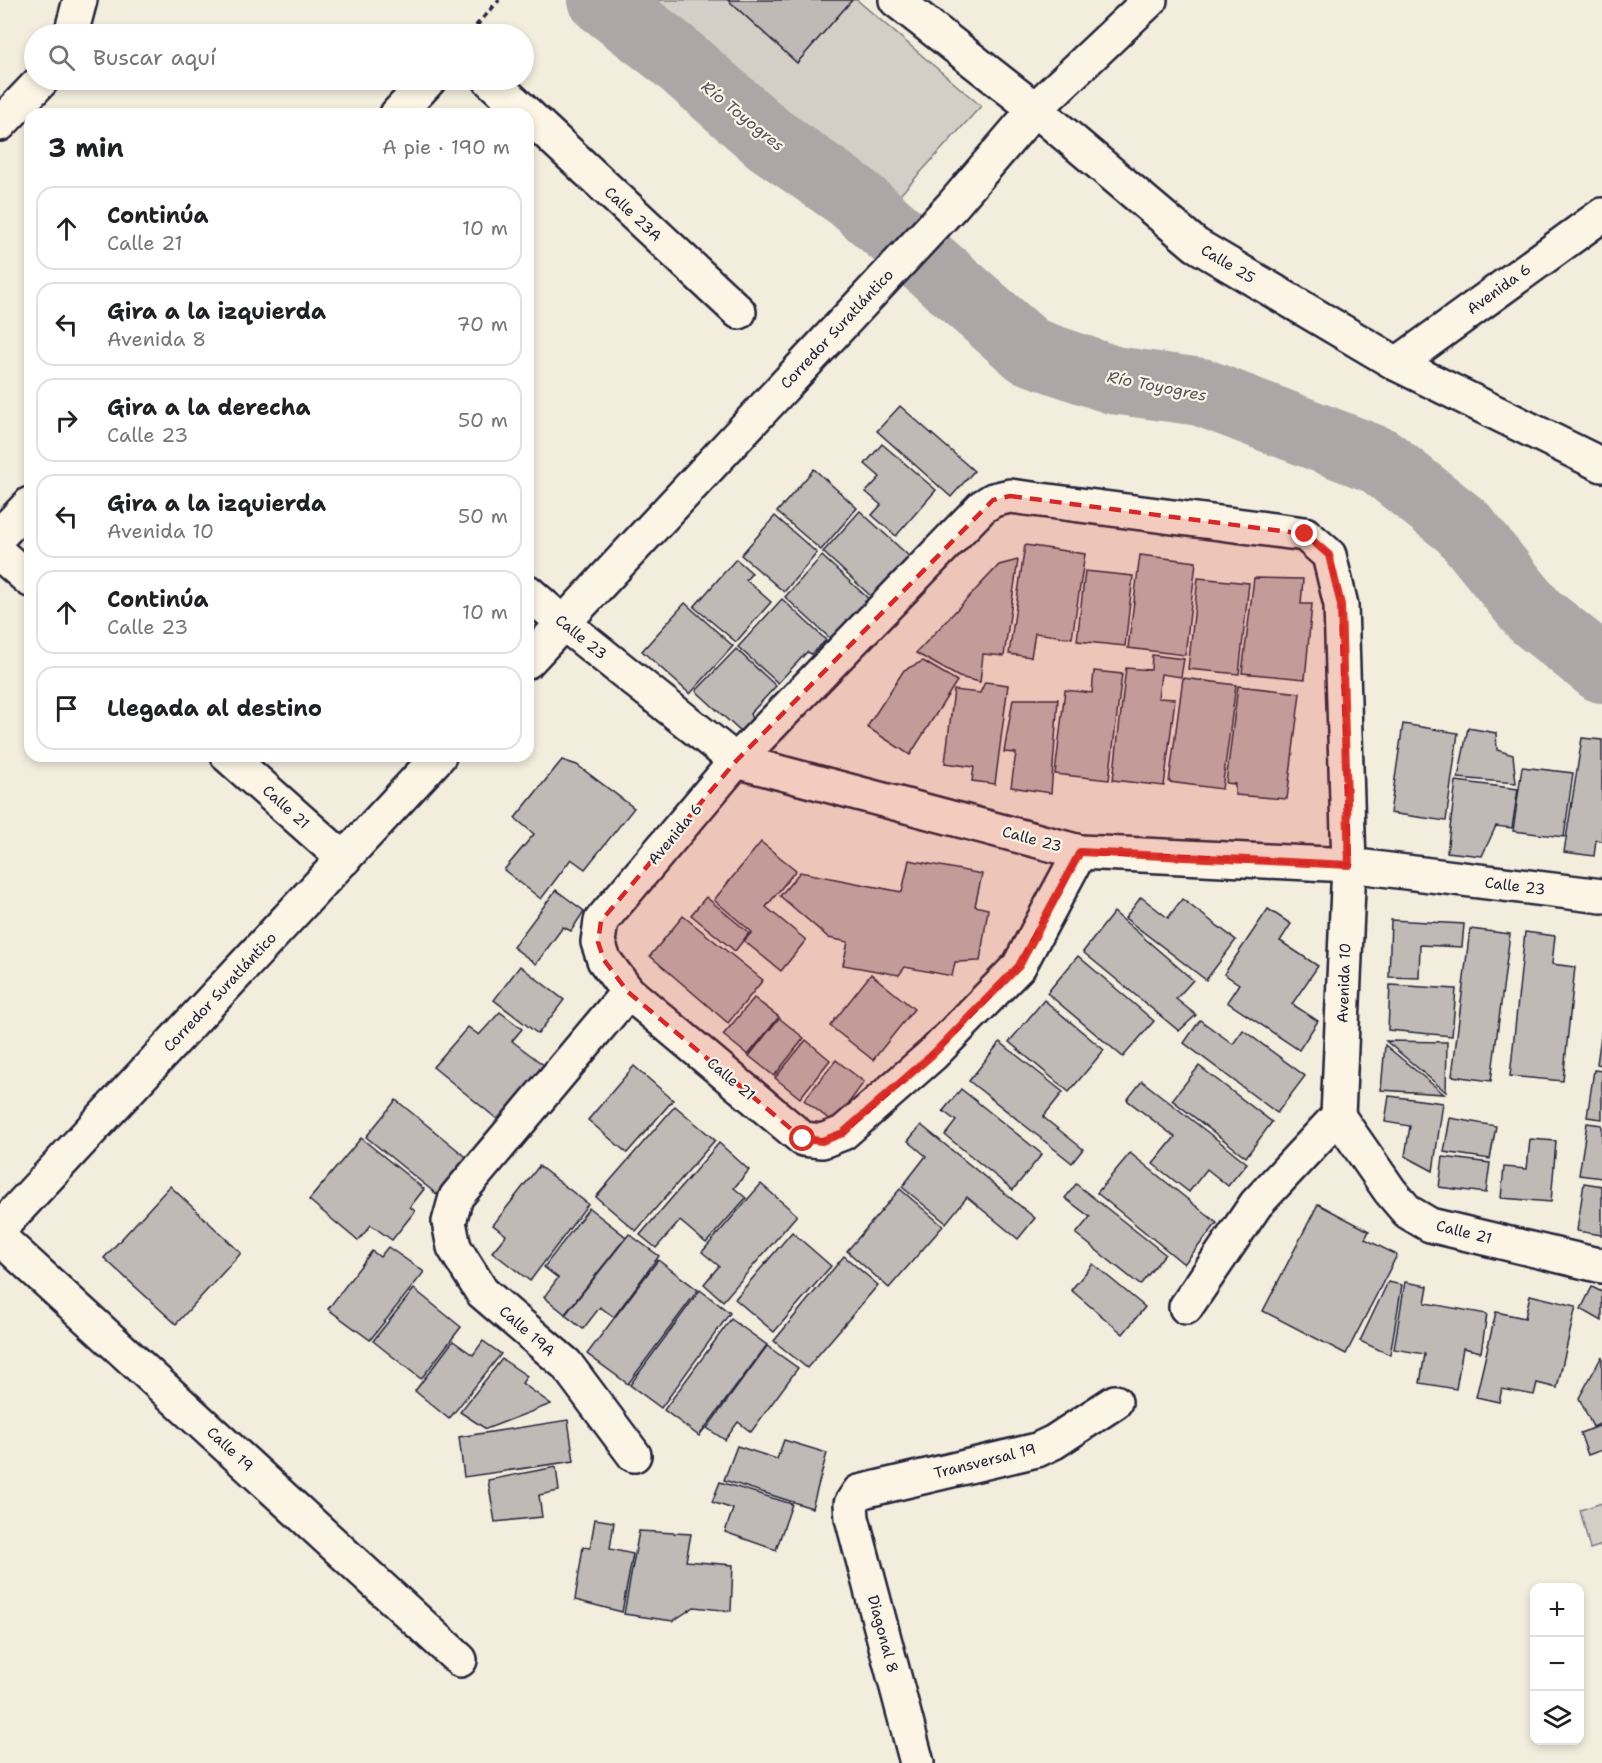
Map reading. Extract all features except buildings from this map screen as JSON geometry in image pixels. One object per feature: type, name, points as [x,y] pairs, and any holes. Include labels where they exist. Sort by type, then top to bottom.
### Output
[{"type":"street","points":[[74,24],[80,0]]},
{"type":"street","name":"Calle 25","points":[[896,0],[1035,110],[1196,245],[1397,364],[1602,465]]},
{"type":"street","name":"Corredor Suratlántico","points":[[534,654],[953,205],[1035,110],[1149,0]]},
{"type":"street","points":[[0,124],[32,90]]},
{"type":"street","points":[[403,108],[420,90]]},
{"type":"street","name":"Calle 23A","points":[[501,90],[520,108]]},
{"type":"street","name":"Calle 23A","points":[[534,122],[739,312]]},
{"type":"street","name":"Avenida 6","points":[[1397,364],[1602,215]]},
{"type":"street","name":"Avenida 6","points":[[628,992],[604,960],[598,942],[601,921],[736,761],[982,507],[993,500],[1010,496],[1305,534],[1329,555],[1341,605]]},
{"type":"street","points":[[0,535],[24,510]]},
{"type":"street","points":[[0,554],[24,575]]},
{"type":"street","name":"Calle 23","points":[[534,597],[736,761],[1080,852],[1349,865],[1602,896]]},
{"type":"street","name":"Avenida 10","points":[[1338,1116],[1349,865],[1341,605]]},
{"type":"street","name":"Calle 21","points":[[235,762],[344,859]]},
{"type":"street","name":"Corredor Suratlántico","points":[[0,1228],[433,762]]},
{"type":"street","name":"Calle 21","points":[[628,992],[803,1139],[822,1141],[843,1133],[933,1054],[1019,966],[1080,852]]},
{"type":"street","name":"Calle 19A","points":[[628,992],[456,1197],[449,1222],[454,1246],[482,1292],[566,1364],[634,1455]]},
{"type":"street","points":[[1186,1307],[1256,1204],[1338,1116]]},
{"type":"street","name":"Calle 21","points":[[1338,1116],[1390,1191],[1408,1212],[1430,1225],[1602,1266]]},
{"type":"street","name":"Calle 19","points":[[0,1238],[459,1660]]},
{"type":"street","name":"Transversal 19","points":[[851,1504],[859,1492],[1037,1449],[1054,1442],[1115,1402]]},
{"type":"street","name":"Diagonal 8","points":[[851,1504],[852,1518],[917,1763]]},
{"type":"path","points":[[478,24],[499,0]]},
{"type":"highlighted area","points":[[1010,496],[1305,534],[1329,555],[1341,605],[1349,865],[1080,852],[1019,966],[933,1054],[843,1133],[822,1141],[803,1139],[628,992],[604,960],[598,942],[601,921],[736,761],[993,500]]},
{"type":"shaded area","points":[[635,0],[728,0],[797,63],[852,0],[857,0],[981,106],[889,207],[681,32]]},
{"type":"shaded area","points":[[1602,1503],[1602,1545],[1590,1549],[1580,1510]]},
{"type":"waterway","name":"Río Toyogres","points":[[602,0],[672,54],[769,139],[851,196],[1029,351],[1113,380],[1201,392],[1380,461],[1463,527],[1535,616],[1602,669]]},
{"type":"route","points":[[803,1139],[822,1141],[843,1133],[933,1054],[1019,966],[1080,852],[1349,865],[1341,605],[1329,555],[1305,534]]}]
